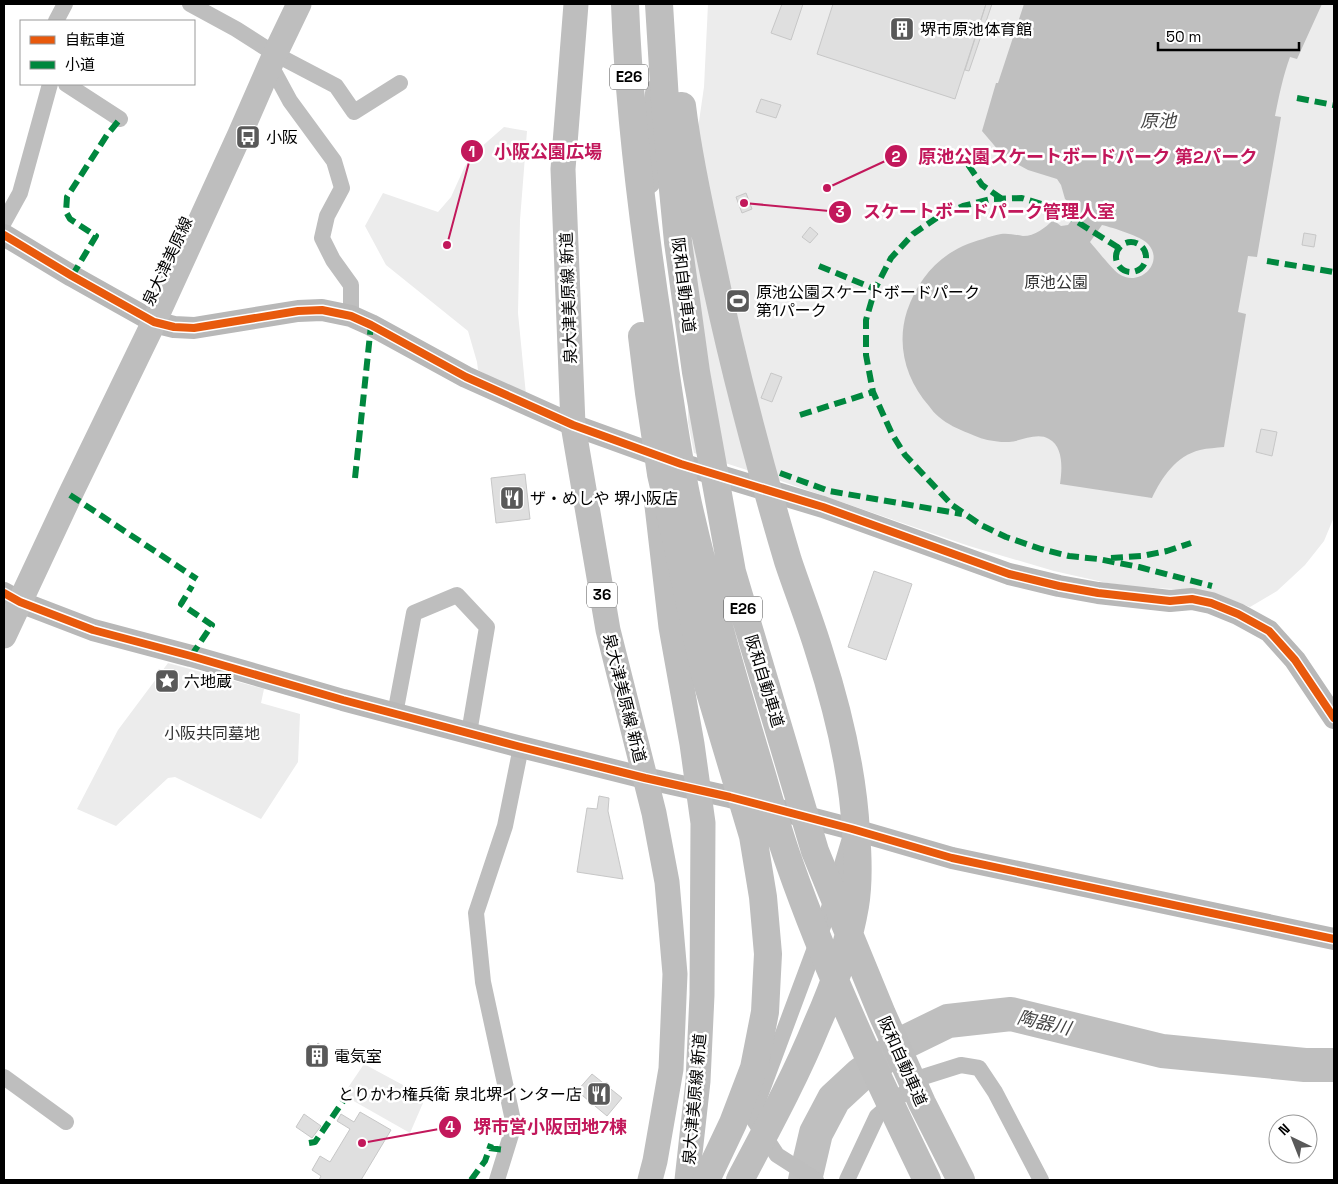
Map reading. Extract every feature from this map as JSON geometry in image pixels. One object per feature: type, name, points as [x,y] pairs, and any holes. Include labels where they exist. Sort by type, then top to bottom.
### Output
[{"type":"highway","name":"阪和自動車道","points":[[625,4],[626,46],[635,150],[652,286],[688,501],[711,599],[789,863],[852,1020],[927,1180]]},
{"type":"highway","name":"阪和自動車道","points":[[660,4],[666,117],[678,242],[696,372],[732,572],[815,851],[882,1014],[922,1103],[961,1180]]},
{"type":"highway","points":[[670,4],[684,120],[723,320],[751,432],[789,563],[819,651],[837,712],[849,768],[858,853],[855,905],[844,952],[829,998],[782,1102],[740,1180]]},
{"type":"highway","points":[[635,150],[635,238],[638,304],[648,393],[661,474],[707,682],[753,836],[764,897],[768,954],[765,1012],[754,1068],[733,1124],[706,1180]]},
{"type":"main road","name":"泉大津美原線","points":[[4,636],[12,598],[74,486],[154,322],[299,4]]},
{"type":"main road","name":"泉大津美原線 新道","points":[[576,4],[563,168],[573,425],[608,630],[654,813],[666,882],[675,974],[671,1069],[650,1180]]},
{"type":"main road","name":"泉大津美原線 新道","points":[[670,4],[649,150],[643,352],[644,421],[660,524],[671,628],[692,744],[703,823],[702,995],[698,1081],[687,1180]]},
{"type":"street","points":[[57,20],[65,4]]},
{"type":"street","points":[[190,4],[236,29],[273,59],[336,86],[354,112],[400,84]]},
{"type":"street","points":[[273,59],[290,101],[334,160],[342,188],[327,216],[322,238],[333,260],[351,285],[351,316]]},
{"type":"street","points":[[4,222],[20,193],[50,85]]},
{"type":"street","points":[[68,85],[120,119]]},
{"type":"street","points":[[4,235],[154,322],[174,327],[194,328],[298,311],[322,310],[351,316],[466,377],[600,436],[691,467],[822,507],[1009,574],[1098,593],[1170,601],[1192,600],[1211,603],[1238,614],[1268,631],[1296,660],[1334,718]]},
{"type":"street","points":[[395,714],[414,613],[457,595],[487,627],[469,733]]},
{"type":"street","points":[[12,598],[93,630],[521,747],[645,778],[699,789],[852,829],[952,858],[1334,939]]},
{"type":"street","points":[[497,1180],[514,1125],[483,982],[476,913],[505,826],[521,747]]},
{"type":"street","points":[[816,1180],[777,1155],[752,1117],[825,921],[852,829]]},
{"type":"street","points":[[847,1180],[877,1116],[923,1077],[961,1065],[979,1068],[996,1092],[1041,1180]]},
{"type":"street","points":[[4,1077],[66,1122]]},
{"type":"green space","name":"原池公園","points":[[708,4],[1334,4],[1334,517],[1324,541],[1305,565],[1277,591],[1250,607],[1211,592],[1107,583],[1054,571],[969,546],[694,453],[688,422],[688,197],[704,87]]},
{"type":"green space","points":[[504,127],[527,131],[520,220],[518,313],[526,395],[478,370],[468,331],[386,265],[365,226],[383,193],[438,212],[451,197],[465,166],[480,148]]},
{"type":"green space","name":"小阪共同墓地","points":[[168,663],[264,689],[261,703],[300,714],[298,762],[261,819],[175,777],[168,778],[116,826],[77,809],[118,730]]},
{"type":"green space","points":[[364,1064],[416,1092],[423,1103],[410,1133],[343,1095]]},
{"type":"water","name":"原池","points":[[1024,4],[1322,4],[1297,59],[1290,57],[1275,116],[1281,117],[1257,257],[1248,256],[1238,312],[1246,314],[1224,447],[1200,450],[1184,457],[1165,475],[1152,498],[1060,484],[1060,453],[1049,439],[1040,436],[1009,442],[997,442],[981,438],[957,428],[942,420],[934,412],[921,396],[909,373],[903,349],[904,324],[907,311],[919,286],[935,265],[945,256],[969,243],[1001,234],[1032,235],[1043,229],[1053,220],[1061,226],[1068,225],[1075,216],[1077,209],[1065,199],[1057,179],[1028,170],[1017,164],[999,151],[982,131],[996,83],[998,83]],"holes":[[[1102,225],[1133,235],[1148,244],[1154,258],[1148,271],[1135,278],[1119,274],[1090,242]]]},
{"type":"building","points":[[782,4],[803,4],[791,40],[771,33]]},
{"type":"building","name":"堺市原池体育館","points":[[833,4],[986,4],[955,99],[817,54]]},
{"type":"building","points":[[986,4],[992,4],[969,71],[965,70]]},
{"type":"building","points":[[761,99],[781,105],[776,118],[756,112]]},
{"type":"building","points":[[746,193],[752,209],[742,213],[736,197]]},
{"type":"building","points":[[810,227],[818,234],[810,243],[802,237]]},
{"type":"building","points":[[1304,233],[1316,235],[1314,247],[1302,245]]},
{"type":"building","points":[[771,373],[782,377],[772,402],[761,398]]},
{"type":"building","points":[[1261,429],[1277,432],[1272,456],[1256,452]]},
{"type":"building","points":[[525,474],[530,519],[496,523],[491,478]]},
{"type":"building","points":[[874,571],[912,584],[886,660],[848,647]]},
{"type":"building","points":[[599,796],[609,798],[608,811],[623,879],[577,872],[587,808],[597,809]]},
{"type":"building","name":"電気室","points":[[318,1043],[328,1051],[316,1068],[305,1061]]},
{"type":"building","points":[[592,1074],[622,1098],[607,1116],[577,1091]]},
{"type":"building","points":[[360,1112],[391,1130],[361,1180],[319,1180],[321,1176],[312,1170],[320,1156],[330,1162],[350,1129],[337,1121],[341,1114],[354,1122]]},
{"type":"building","points":[[304,1114],[321,1126],[312,1138],[296,1127]]},
{"type":"waterway","name":"陶器川","points":[[805,1180],[816,1133],[834,1099],[861,1074],[907,1041],[948,1021],[1011,1014],[1162,1051],[1305,1065],[1334,1065]]},
{"type":"marked path","points":[[1297,98],[1334,105]]},
{"type":"marked path","points":[[72,276],[96,236],[70,219],[66,212],[67,197],[107,135],[120,119]]},
{"type":"marked path","points":[[958,150],[982,185],[1002,199]]},
{"type":"marked path","points":[[1119,248],[1055,208],[1022,198],[991,199],[963,206],[938,217],[913,234],[891,258],[875,289],[866,320],[866,355],[873,392],[892,434],[905,455],[952,505],[981,525],[1006,537],[1041,549],[1069,556],[1098,559],[1139,567],[1212,586]]},
{"type":"marked path","points":[[1131,242],[1142,246],[1146,257],[1142,268],[1131,272],[1120,268],[1116,257],[1120,246],[1131,242]]},
{"type":"marked path","points":[[1267,261],[1334,272]]},
{"type":"marked path","points":[[819,266],[875,289]]},
{"type":"marked path","points":[[355,478],[371,325]]},
{"type":"marked path","points":[[800,415],[873,392]]},
{"type":"marked path","points":[[780,473],[829,491],[962,514]]},
{"type":"marked path","points":[[70,495],[197,579]]},
{"type":"marked path","points":[[1111,558],[1142,556],[1167,551],[1191,543]]},
{"type":"marked path","points":[[191,656],[212,625],[181,604],[192,586]]},
{"type":"marked path","points":[[309,1143],[315,1142],[346,1097]]},
{"type":"marked path","points":[[471,1180],[485,1161],[491,1144]]},
{"type":"marked path","points":[[489,1148],[506,1150]]},
{"type":"cycle path","points":[[4,235],[154,322],[174,327],[194,328],[298,311],[322,310],[351,316],[466,377],[573,425],[681,464],[823,507],[1009,574],[1098,593],[1170,601],[1192,599],[1211,603],[1238,614],[1269,631],[1295,660],[1334,718]]},
{"type":"cycle path","points":[[4,593],[20,602],[93,630],[343,700],[521,747],[730,797],[952,858],[1334,939]]},
{"type":"place","name":"堺市原池体育館","points":[[902,29]]},
{"type":"place","name":"小阪","points":[[248,137]]},
{"type":"place","name":"原池公園スケートボードパーク 第2パーク","points":[[827,188]]},
{"type":"place","name":"スケートボードパーク管理人室","points":[[744,203]]},
{"type":"place","name":"小阪公園広場","points":[[447,245]]},
{"type":"place","name":"原池公園スケートボードパーク 第1パーク","points":[[738,301]]},
{"type":"place","name":"ザ・めしや 堺小阪店","points":[[512,498]]},
{"type":"place","name":"六地蔵","points":[[167,681]]},
{"type":"place","name":"電気室","points":[[317,1056]]},
{"type":"place","name":"とりかわ権兵衛 泉北堺インター店","points":[[599,1094]]},
{"type":"place","name":"堺市営小阪団地7棟","points":[[362,1143]]}]
